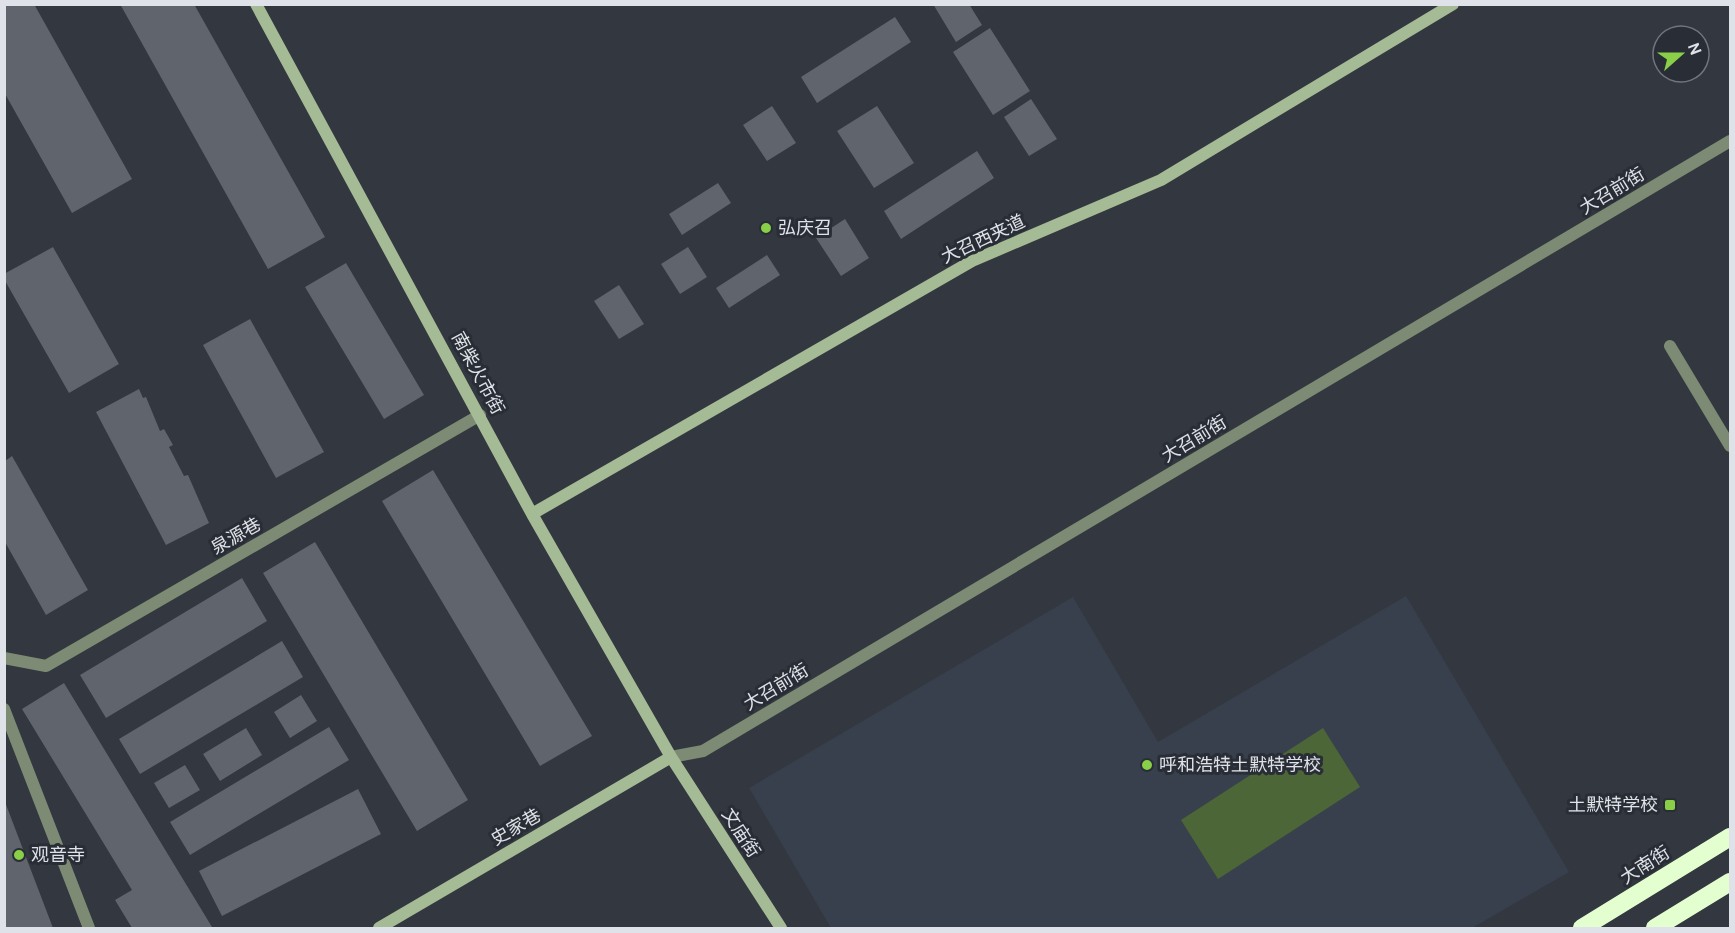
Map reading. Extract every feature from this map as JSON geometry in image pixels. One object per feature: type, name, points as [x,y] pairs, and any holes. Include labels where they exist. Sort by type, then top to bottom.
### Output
[{"type":"highway","name":"大南街","points":[[1582,928],[1731,837]]},
{"type":"highway","points":[[1655,928],[1731,882]]},
{"type":"street","name":"南柴火市街","points":[[256,4],[532,514],[671,757]]},
{"type":"street","name":"大召西夹道","points":[[532,514],[972,261],[1161,180],[1453,4]]},
{"type":"street","name":"大召前街","points":[[671,757],[703,751],[1731,141]]},
{"type":"street","points":[[1670,346],[1731,446]]},
{"type":"street","name":"泉源巷","points":[[4,658],[46,666],[480,415]]},
{"type":"street","points":[[4,709],[89,928]]},
{"type":"street","name":"史家巷","points":[[379,928],[671,757]]},
{"type":"street","name":"文庙街","points":[[671,757],[781,928]]},
{"type":"shaded area","name":"呼和浩特土默特学校","points":[[1406,596],[1569,872],[1472,928],[831,928],[749,788],[1073,597],[1158,742]]},
{"type":"green space","points":[[1323,728],[1360,787],[1218,879],[1181,820]]},
{"type":"building","points":[[4,4],[34,4],[132,179],[72,213],[4,92]]},
{"type":"building","points":[[120,4],[194,4],[325,237],[268,269]]},
{"type":"building","points":[[933,4],[969,4],[982,25],[956,42]]},
{"type":"building","points":[[895,17],[911,42],[817,103],[801,77]]},
{"type":"building","points":[[990,28],[1030,91],[993,115],[953,52]]},
{"type":"building","points":[[1031,99],[1057,139],[1029,156],[1004,117]]},
{"type":"building","points":[[772,106],[796,143],[767,161],[743,125]]},
{"type":"building","points":[[877,106],[914,163],[874,188],[837,131]]},
{"type":"building","points":[[977,151],[994,178],[901,239],[884,211]]},
{"type":"building","points":[[718,183],[731,203],[682,235],[669,214]]},
{"type":"building","points":[[845,219],[869,258],[841,276],[816,238]]},
{"type":"building","points":[[53,247],[119,364],[69,393],[4,279],[4,274]]},
{"type":"building","points":[[688,247],[707,277],[680,294],[661,264]]},
{"type":"building","points":[[767,255],[780,275],[729,308],[716,288]]},
{"type":"building","points":[[346,263],[424,395],[384,419],[305,287]]},
{"type":"building","points":[[619,285],[644,324],[619,339],[594,301]]},
{"type":"building","points":[[250,319],[324,452],[276,478],[203,345]]},
{"type":"building","points":[[139,389],[143,398],[146,397],[160,431],[164,429],[173,445],[169,447],[184,476],[188,475],[209,523],[166,545],[96,412]]},
{"type":"building","points":[[12,456],[88,590],[46,615],[5,542],[5,461]]},
{"type":"building","points":[[433,470],[592,736],[540,766],[382,501]]},
{"type":"building","points":[[315,542],[468,800],[417,831],[263,573]]},
{"type":"building","points":[[242,578],[267,621],[106,718],[80,675]]},
{"type":"building","points":[[282,641],[303,677],[140,774],[119,739]]},
{"type":"building","points":[[64,683],[212,927],[132,928],[115,900],[132,890],[22,709]]},
{"type":"building","points":[[301,695],[317,721],[290,738],[274,712]]},
{"type":"building","points":[[329,727],[349,760],[190,855],[170,822]]},
{"type":"building","points":[[246,728],[262,755],[220,781],[203,754]]},
{"type":"building","points":[[185,765],[200,790],[169,808],[154,783]]},
{"type":"building","points":[[358,789],[381,834],[222,916],[199,871]]},
{"type":"building","name":"观音寺","points":[[5,802],[53,928],[4,928]]},
{"type":"place","name":"弘庆召","points":[[766,228]]},
{"type":"place","name":"呼和浩特土默特学校","points":[[1147,765]]},
{"type":"place","name":"土默特学校","points":[[1670,805]]},
{"type":"place","name":"观音寺","points":[[19,855]]}]
